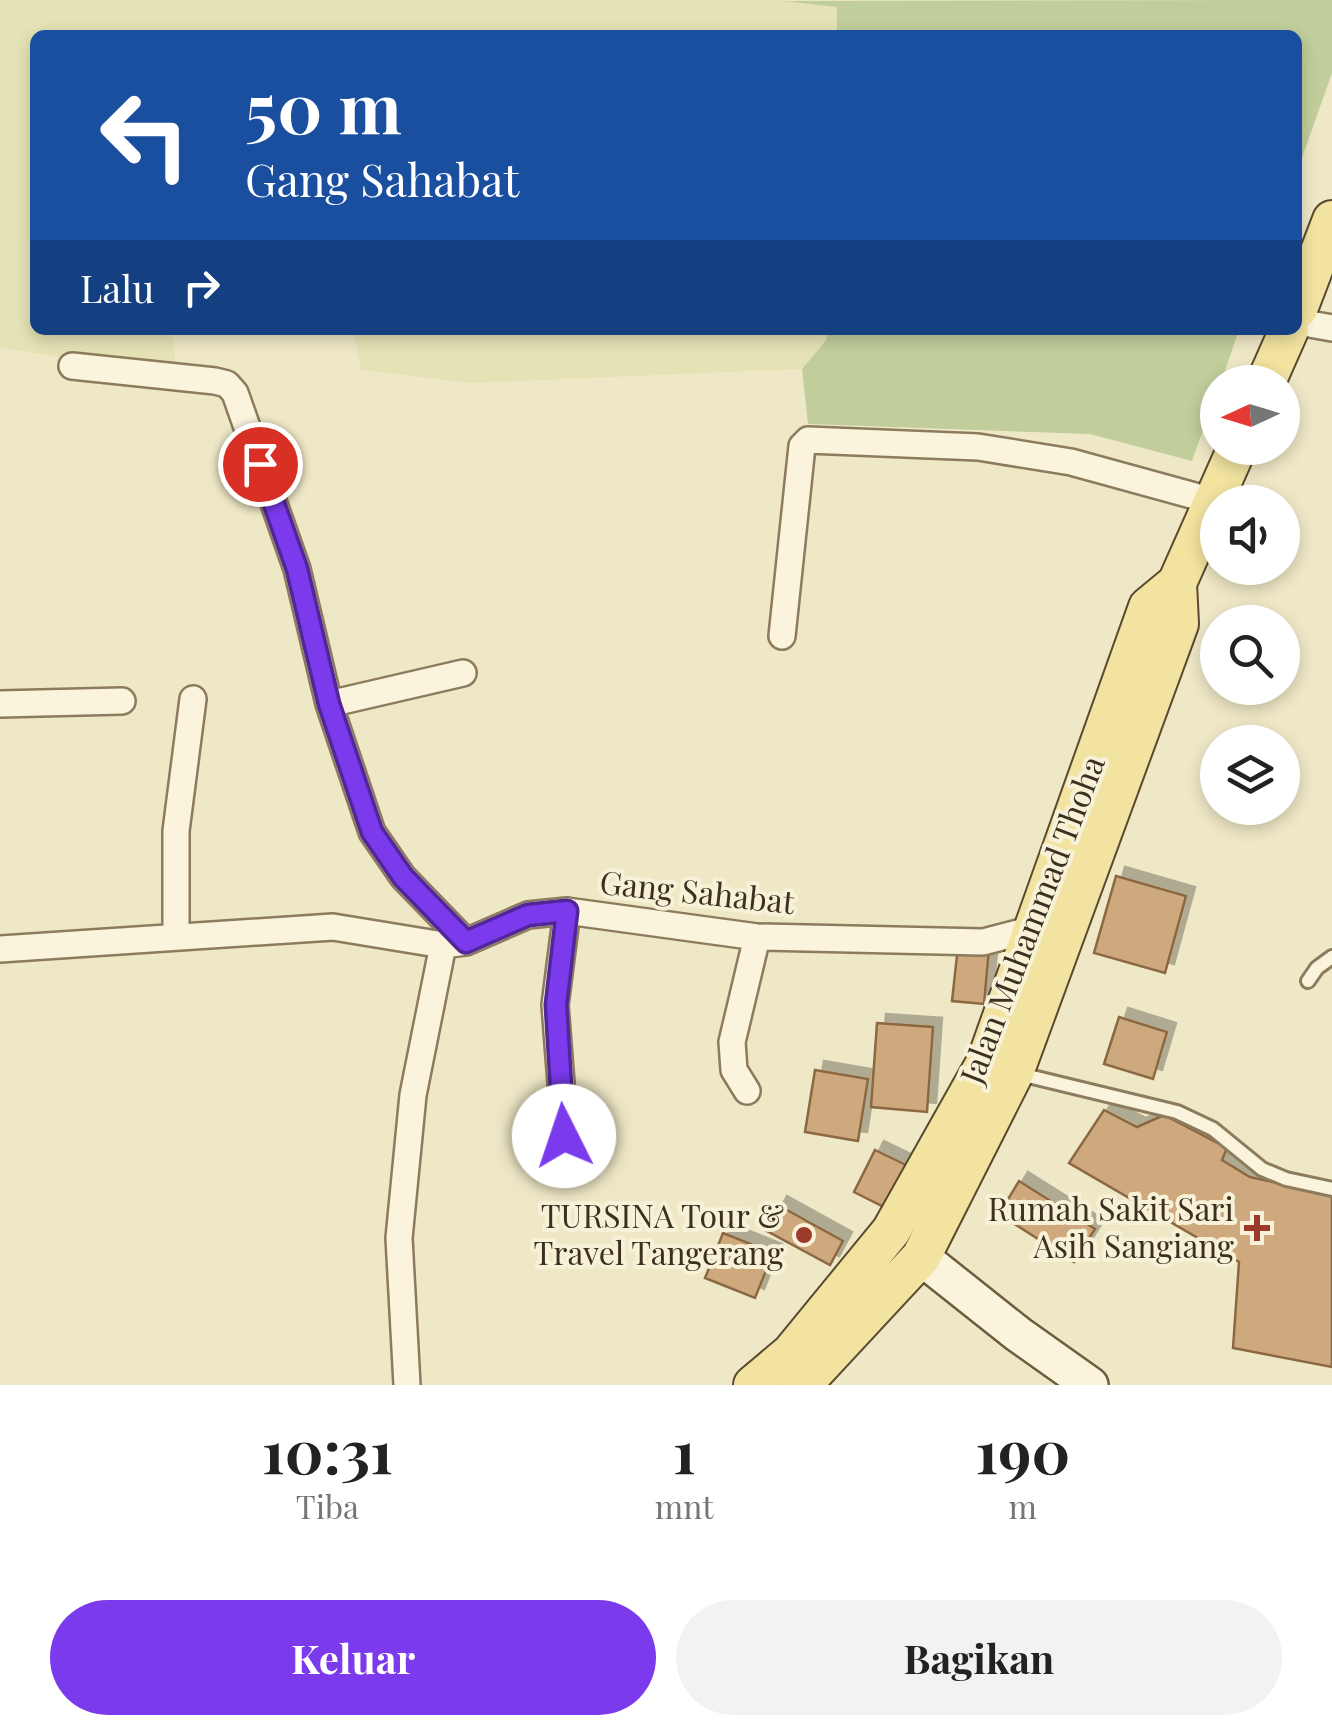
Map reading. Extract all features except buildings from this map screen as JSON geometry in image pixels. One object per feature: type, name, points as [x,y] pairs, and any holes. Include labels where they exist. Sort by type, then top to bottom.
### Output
[{"type":"main road","points":[[1302,299],[1332,220]]},
{"type":"main road","points":[[1274,365],[1287,335]]},
{"type":"main road","name":"Jalan Muhammad Thoha","points":[[753,1385],[802,1371],[921,1256],[1179,624],[1177,583],[1200,531]]},
{"type":"main road","name":"Jalan Muhammad Thoha","points":[[802,1371],[1000,1067],[1033,930],[1148,606],[1177,583]]},
{"type":"main road","points":[[921,1256],[1018,1334],[1090,1385]]},
{"type":"street","points":[[1302,323],[1332,328]]},
{"type":"street","points":[[72,366],[214,381],[228,384],[235,393],[297,569],[329,704],[372,832],[454,944]]},
{"type":"street","points":[[782,636],[802,446],[808,440],[978,447],[1072,462],[1200,497]]},
{"type":"street","points":[[329,704],[463,673]]},
{"type":"street","points":[[176,936],[176,831],[193,699]]},
{"type":"street","points":[[0,704],[122,701]]},
{"type":"street","points":[[564,1136],[556,1005],[567,911]]},
{"type":"street","name":"Gang Sahabat","points":[[454,944],[528,915],[567,911],[757,937],[983,942],[1033,930]]},
{"type":"street","points":[[0,950],[333,927],[454,944]]},
{"type":"street","points":[[747,1091],[734,1070],[732,1042],[757,937]]},
{"type":"street","points":[[407,1385],[398,1238],[414,1095],[454,944]]},
{"type":"lane","points":[[1308,981],[1332,958]]},
{"type":"lane","points":[[1000,1067],[1177,1112],[1213,1129],[1262,1169],[1286,1179],[1332,1189]]},
{"type":"shaded area","points":[[0,0],[783,0],[838,7],[837,30],[30,30],[30,335],[173,335],[176,374],[0,348]]},
{"type":"shaded area","points":[[354,335],[827,335],[802,369],[471,383],[361,370]]},
{"type":"green space","points":[[1332,0],[1332,73],[1302,158],[1302,30],[837,30],[837,7],[783,1]]},
{"type":"green space","points":[[827,335],[1237,335],[1227,365],[1200,365],[1200,439],[1192,461],[1090,434],[808,424],[802,369]]},
{"type":"place","name":"Rumah Sakit Sari Asih Sangiang","points":[[1257,1228]]},
{"type":"place","name":"TURSINA Tour & Travel Tangerang","points":[[804,1235]]},
{"type":"route","points":[[260,464],[297,569],[329,704],[372,832],[403,877],[466,942],[528,915],[567,911],[556,1005],[564,1136]]}]
